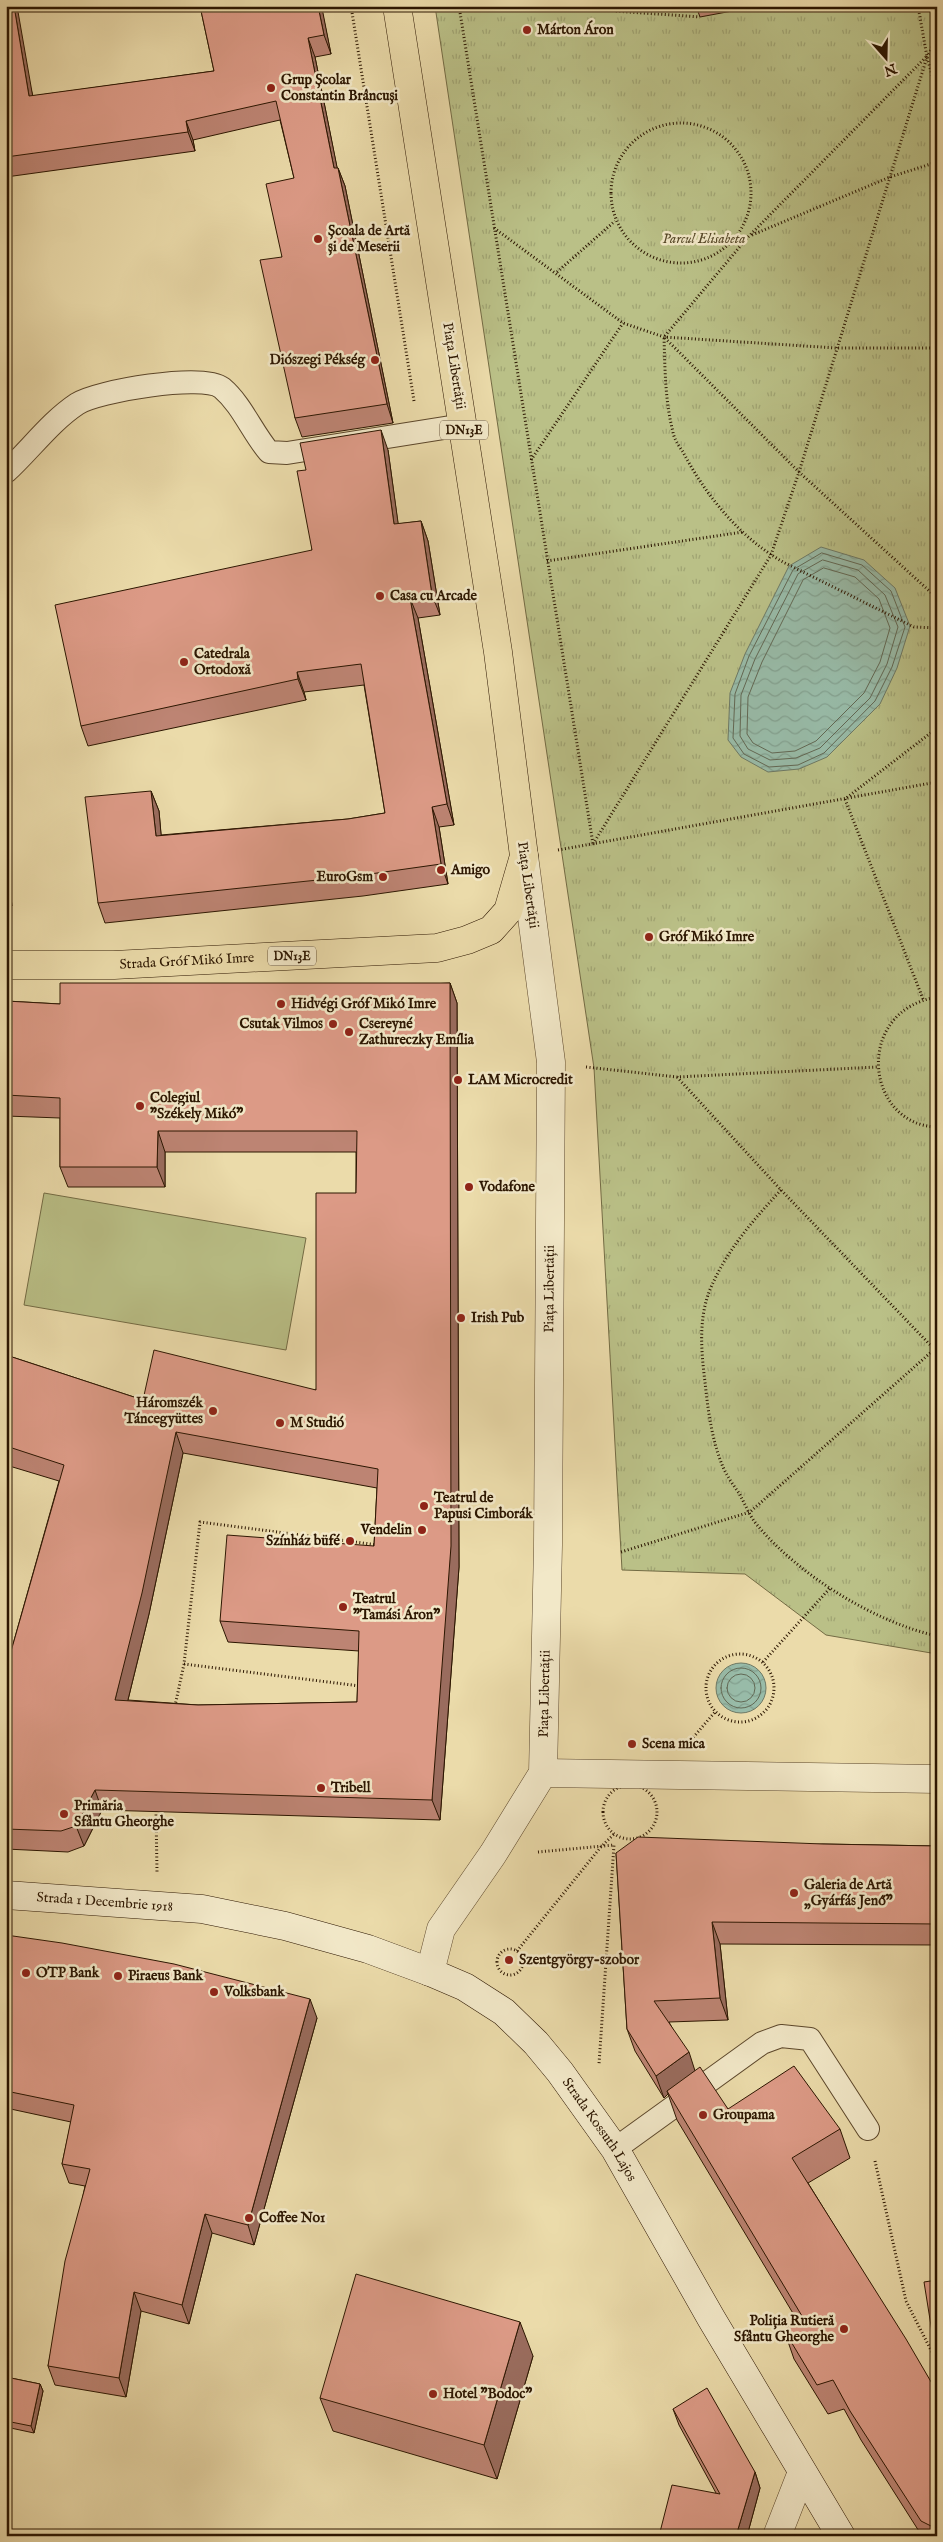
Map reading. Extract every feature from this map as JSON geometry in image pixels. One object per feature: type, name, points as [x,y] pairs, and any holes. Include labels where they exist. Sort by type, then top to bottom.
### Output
[{"type":"main road","name":"Piața Libertății","points":[[397,6],[498,652],[524,856]]},
{"type":"main road","name":"Strada Gróf Mikó Imre","points":[[6,965],[114,965],[437,948],[467,940],[491,930],[508,911],[524,856]]},
{"type":"street","name":"Piața Libertății","points":[[430,1972],[441,1928],[494,1854],[543,1773],[548,1545],[551,1062],[524,856]]},
{"type":"street","points":[[543,1773],[937,1779]]},
{"type":"street","name":"Strada 1 Decembrie 1918","points":[[6,1895],[202,1909]]},
{"type":"street","name":"Strada Kossuth Lajos","points":[[202,1909],[285,1926],[368,1949],[430,1972],[465,1988],[504,2012],[536,2043],[616,2149],[711,2318],[841,2536]]},
{"type":"street","points":[[777,2536],[802,2472]]},
{"type":"lane","points":[[6,472],[55,422],[79,403],[141,386],[184,381],[220,386],[238,405],[269,452],[287,453],[463,425]]},
{"type":"lane","points":[[616,2149],[762,2043],[781,2036],[810,2039],[868,2130]]},
{"type":"path","points":[[351,6],[418,432]]},
{"type":"path","points":[[459,6],[546,561],[593,844]]},
{"type":"path","points":[[613,6],[614,12],[700,17]]},
{"type":"path","points":[[918,6],[927,57],[937,93]]},
{"type":"path","points":[[593,844],[771,556],[799,472],[927,57],[937,38]]},
{"type":"path","points":[[927,57],[748,237],[664,337],[665,384],[673,434],[692,471],[715,503],[743,532],[771,556],[914,627],[937,628]]},
{"type":"path","points":[[683,122],[706,127],[727,139],[742,157],[750,180],[751,203],[744,225],[730,244],[711,257],[689,264],[666,262],[645,254],[627,240],[615,221],[610,198],[612,175],[622,153],[638,136],[660,126],[683,122]]},
{"type":"path","points":[[748,237],[890,177],[937,162]]},
{"type":"path","points":[[557,272],[615,221]]},
{"type":"path","points":[[494,227],[557,272],[622,323],[664,337],[836,348],[937,348]]},
{"type":"path","points":[[730,244],[737,250]]},
{"type":"path","points":[[531,461],[622,323]]},
{"type":"path","points":[[664,337],[799,472],[937,598]]},
{"type":"path","points":[[546,561],[743,532]]},
{"type":"path","points":[[845,799],[937,728]]},
{"type":"path","points":[[593,844],[937,782]]},
{"type":"path","points":[[845,799],[923,999]]},
{"type":"path","points":[[937,997],[923,999],[904,1009],[888,1025],[880,1045],[877,1066],[882,1088],[894,1106],[911,1120],[937,1128]]},
{"type":"path","points":[[551,1062],[677,1077],[877,1066]]},
{"type":"path","points":[[677,1077],[780,1190],[935,1347],[937,1352]]},
{"type":"path","points":[[780,1190],[753,1220],[730,1252],[711,1286],[701,1322],[702,1360],[712,1433],[723,1468],[757,1524],[807,1572],[897,1624],[937,1636]]},
{"type":"path","points":[[621,1552],[750,1512],[935,1347]]},
{"type":"path","points":[[172,1715],[184,1664],[200,1522],[382,1545]]},
{"type":"path","points":[[763,1662],[831,1587]]},
{"type":"path","points":[[738,1654],[747,1654],[763,1662],[774,1681],[772,1698],[764,1712],[755,1719],[745,1722],[723,1719],[714,1712],[705,1692],[706,1681],[718,1662],[738,1654]]},
{"type":"path","points":[[184,1664],[366,1686]]},
{"type":"path","points":[[156,1811],[156,1905]]},
{"type":"path","points":[[517,1951],[600,1848],[614,1834]]},
{"type":"path","points":[[494,1854],[600,1848],[614,1845],[595,2119]]},
{"type":"path","points":[[505,1950],[517,1951],[522,1958],[520,1969],[510,1975],[502,1972],[498,1965],[499,1956],[505,1950]]},
{"type":"path","points":[[868,2130],[906,2300],[937,2362]]},
{"type":"green space","name":"Parcul Elisabeta","points":[[435,6],[937,6],[937,1654],[826,1635],[745,1574],[622,1570],[594,1068]]},
{"type":"green space","points":[[44,1193],[306,1238],[286,1350],[24,1305]]},
{"type":"water","points":[[821,547],[864,560],[895,588],[910,626],[897,668],[880,704],[827,757],[799,769],[768,772],[741,757],[728,740],[730,693],[745,654],[789,566]]},
{"type":"water","points":[[736,1663],[746,1663],[759,1670],[766,1683],[766,1693],[759,1706],[746,1713],[736,1713],[727,1709],[720,1702],[716,1693],[716,1683],[720,1674],[727,1667]]},
{"type":"building","points":[[6,6],[14,6],[29,96],[214,71],[200,6],[318,6],[324,35],[308,38],[334,168],[338,168],[387,404],[295,418],[260,260],[282,257],[266,184],[294,178],[276,101],[186,121],[188,132],[6,157]]},
{"type":"building","points":[[381,430],[394,524],[421,521],[432,595],[410,598],[447,804],[432,807],[441,864],[356,876],[98,903],[85,797],[151,791],[156,836],[348,819],[385,813],[361,664],[297,672],[298,679],[81,726],[55,605],[312,550],[297,471],[306,470],[300,443]]},
{"type":"building","points":[[60,983],[450,983],[451,1546],[432,1800],[95,1790],[76,1826],[61,1831],[6,1829],[6,1669],[64,1465],[6,1446],[6,1355],[143,1400],[154,1350],[316,1390],[316,1193],[356,1193],[357,1131],[158,1131],[157,1167],[60,1167],[60,1098],[6,1095],[6,1001],[60,1004]],"holes":[[[176,1432],[378,1469],[374,1546],[227,1535],[220,1621],[359,1631],[357,1702],[198,1705],[115,1700],[142,1593]]]},
{"type":"building","points":[[638,1837],[937,1846],[937,1924],[712,1922],[720,1998],[654,2001],[689,2052],[656,2076],[627,2029],[616,1853]]},
{"type":"building","points":[[6,1935],[62,1943],[174,1964],[310,1999],[248,2225],[205,2214],[182,2305],[134,2292],[119,2378],[48,2366],[65,2261],[90,2169],[62,2164],[74,2105],[6,2091]]},
{"type":"building","points":[[794,2066],[840,2129],[792,2158],[906,2339],[937,2392],[937,2529],[921,2521],[850,2411],[833,2380],[817,2385],[784,2330],[802,2316],[667,2091],[700,2067],[728,2109]]},
{"type":"building","name":"Hotel \"Bodoc\"","points":[[356,2274],[520,2322],[484,2445],[320,2398]]},
{"type":"building","points":[[937,2280],[937,2332],[932,2332],[924,2282]]},
{"type":"building","points":[[6,2377],[40,2384],[31,2426],[6,2421]]},
{"type":"building","points":[[707,2388],[755,2472],[736,2536],[659,2536],[672,2485],[720,2494],[673,2409]]},
{"type":"place","name":"Márton Áron","points":[[527,30]]},
{"type":"place","name":"Grup Școlar Constantin Brâncuși","points":[[271,88]]},
{"type":"place","name":"Școala de Artă și de Meserii","points":[[318,239]]},
{"type":"place","name":"Diószegi Pékség","points":[[375,360]]},
{"type":"place","name":"Casa cu Arcade","points":[[380,596]]},
{"type":"place","name":"Catedrala Ortodoxă","points":[[184,662]]},
{"type":"place","name":"Amigo","points":[[441,870]]},
{"type":"place","name":"EuroGsm","points":[[383,877]]},
{"type":"place","name":"Gróf Mikó Imre","points":[[649,937]]},
{"type":"place","name":"Hidvégi Gróf Mikó Imre","points":[[281,1004]]},
{"type":"place","name":"Csutak Vilmos","points":[[333,1024]]},
{"type":"place","name":"Csereyné Zathureczky Emília","points":[[349,1032]]},
{"type":"place","name":"LAM Microcredit","points":[[458,1080]]},
{"type":"place","name":"Colegiul \"Székely Mikó\"","points":[[140,1106]]},
{"type":"place","name":"Vodafone","points":[[469,1187]]},
{"type":"place","name":"Irish Pub","points":[[461,1318]]},
{"type":"place","name":"Háromszék Táncegyüttes","points":[[213,1411]]},
{"type":"place","name":"M Studió","points":[[280,1423]]},
{"type":"place","name":"Teatrul de Papusi Cimborák","points":[[424,1506]]},
{"type":"place","name":"Vendelin","points":[[422,1530]]},
{"type":"place","name":"Színház büfé","points":[[350,1541]]},
{"type":"place","name":"Teatrul \"Tamási Áron\"","points":[[343,1607]]},
{"type":"place","name":"Scena mica","points":[[632,1744]]},
{"type":"place","name":"Tribell","points":[[321,1788]]},
{"type":"place","name":"Primăria Sfântu Gheorghe","points":[[64,1814]]},
{"type":"place","name":"Galeria de Artă „Gyárfás Jenő”","points":[[794,1893]]},
{"type":"place","name":"Szentgyörgy-szobor","points":[[509,1960]]},
{"type":"place","name":"OTP Bank","points":[[26,1973]]},
{"type":"place","name":"Piraeus Bank","points":[[118,1976]]},
{"type":"place","name":"Volksbank","points":[[214,1992]]},
{"type":"place","name":"Groupama","points":[[703,2115]]},
{"type":"place","name":"Coffee No1","points":[[249,2218]]},
{"type":"place","name":"Poliția Rutieră Sfântu Gheorghe","points":[[844,2329]]},
{"type":"place","name":"Hotel \"Bodoc\"","points":[[433,2394]]}]
